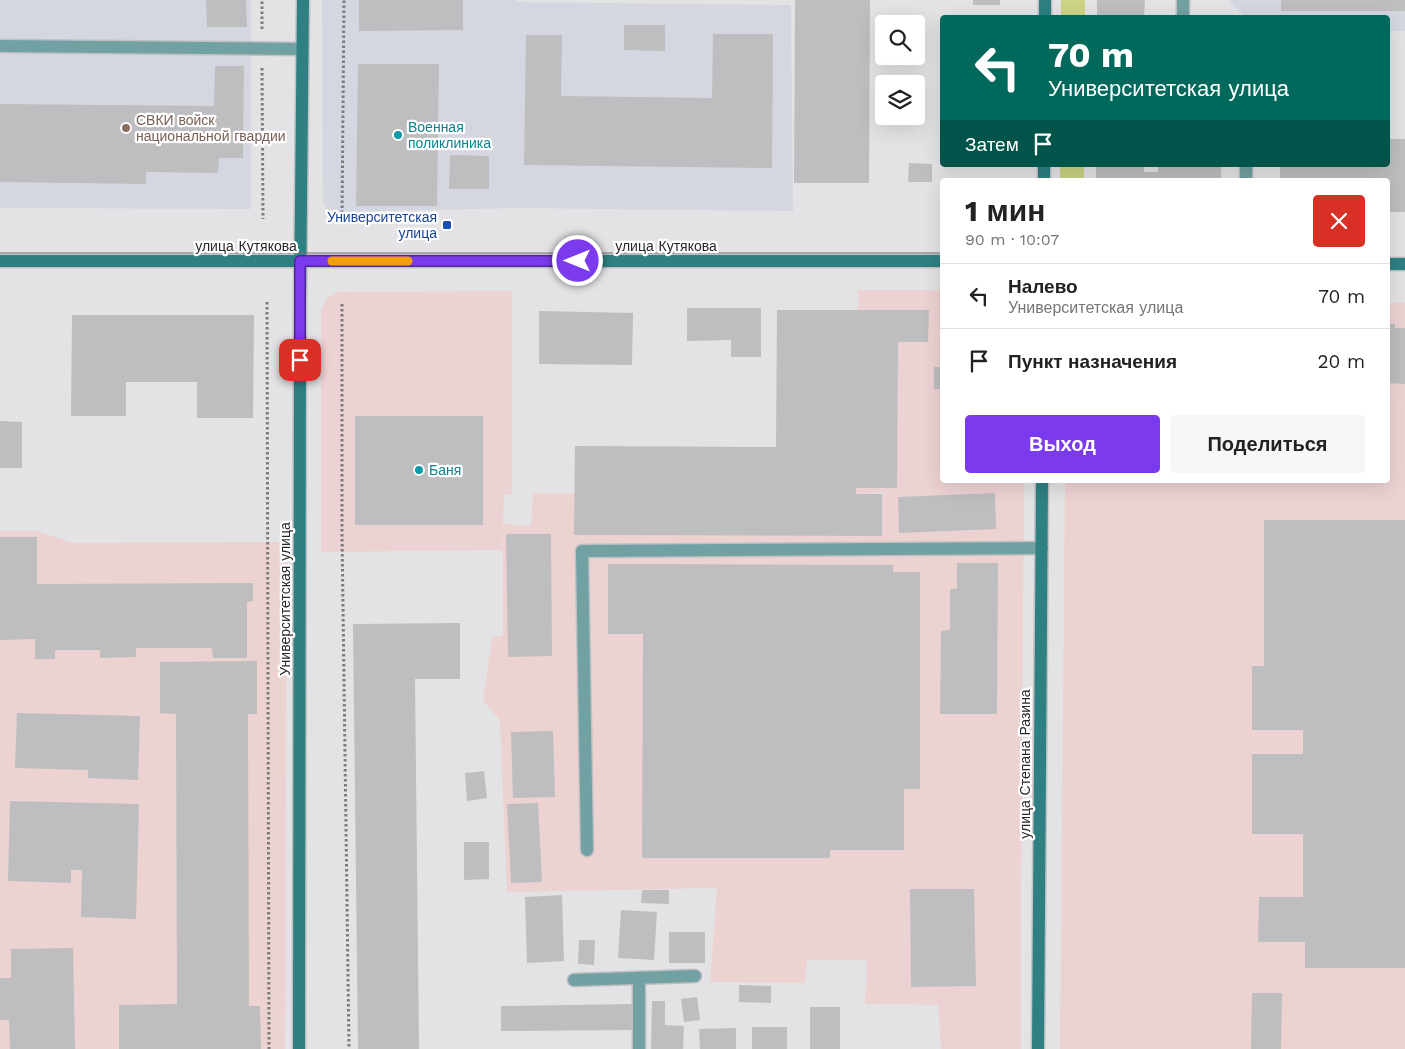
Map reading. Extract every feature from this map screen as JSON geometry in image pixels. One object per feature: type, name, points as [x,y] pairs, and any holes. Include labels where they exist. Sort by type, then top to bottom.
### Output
[{"type":"street","name":"Университетская улица","points":[[299,1049],[300,261],[303,0]]},
{"type":"street","points":[[1045,0],[1045,15]]},
{"type":"street","points":[[1183,0],[1183,15]]},
{"type":"street","points":[[0,46],[302,48]]},
{"type":"street","name":"улица Кутякова","points":[[0,261],[940,261]]},
{"type":"street","points":[[1390,264],[1405,264]]},
{"type":"street","name":"улица Степана Разина","points":[[1038,1049],[1042,483]]},
{"type":"street","points":[[587,850],[582,551],[1042,548]]},
{"type":"street","points":[[574,980],[696,976]]},
{"type":"street","points":[[638,1049],[639,978]]},
{"type":"path","points":[[262,0],[263,219]]},
{"type":"path","points":[[342,218],[344,0]]},
{"type":"path","points":[[266,302],[269,1049]]},
{"type":"path","points":[[342,304],[342,534],[349,1049]]},
{"type":"shaded area","name":"СВКИ войск национальной гвардии","points":[[0,0],[251,0],[251,209],[0,208]]},
{"type":"shaded area","points":[[322,0],[516,0],[516,2],[791,5],[793,211],[516,208],[335,212],[327,209],[323,202]]},
{"type":"shaded area","points":[[1229,0],[1405,0],[1405,31],[1390,31],[1390,15],[1243,15]]},
{"type":"shaded area","points":[[858,290],[940,290],[940,483],[1024,483],[1024,488],[897,488],[897,492],[856,494]]},
{"type":"shaded area","points":[[512,291],[512,494],[504,495],[502,550],[321,552],[321,310],[326,299],[339,292]]},
{"type":"shaded area","points":[[1390,303],[1405,303],[1405,412],[1390,396]]},
{"type":"shaded area","points":[[1390,396],[1405,412],[1405,1049],[1060,1049],[1065,483],[1390,483]]},
{"type":"shaded area","points":[[897,488],[1024,488],[1021,879],[901,884],[904,961],[884,960],[880,1004],[865,1004],[867,960],[807,960],[805,983],[710,982],[717,888],[507,892],[500,720],[483,701],[492,637],[503,636],[503,524],[531,526],[533,493],[882,494],[897,492]]},
{"type":"shaded area","points":[[0,531],[37,531],[73,543],[287,542],[285,1049],[0,1049]]},
{"type":"shaded area","points":[[1021,879],[1021,1049],[941,1049],[938,1005],[880,1004],[884,960],[904,961],[901,884]]},
{"type":"green space","points":[[1061,0],[1085,0],[1085,15],[1061,15]]},
{"type":"green space","points":[[1060,167],[1084,167],[1084,178],[1060,178]]},
{"type":"building","points":[[206,0],[246,0],[247,27],[207,27]]},
{"type":"building","points":[[359,0],[463,0],[463,30],[359,31]]},
{"type":"building","points":[[795,0],[870,0],[869,183],[794,183]]},
{"type":"building","points":[[973,0],[1000,0],[1000,5],[973,5]]},
{"type":"building","points":[[1097,0],[1145,0],[1144,15],[1097,15]]},
{"type":"building","points":[[1281,0],[1405,0],[1405,11],[1281,11]]},
{"type":"building","points":[[624,25],[665,25],[665,51],[624,50]]},
{"type":"building","points":[[713,34],[773,34],[772,168],[524,165],[526,35],[562,35],[561,96],[712,98]]},
{"type":"building","name":"Военная поликлиника","points":[[358,64],[439,64],[437,206],[356,206]]},
{"type":"building","points":[[215,66],[244,66],[243,158],[219,158],[218,173],[146,172],[146,184],[0,182],[0,104],[214,106]]},
{"type":"building","points":[[1390,139],[1405,139],[1405,212],[1390,212],[1390,178],[1280,178],[1280,167],[1390,167]]},
{"type":"building","points":[[450,155],[489,156],[489,189],[449,189]]},
{"type":"building","points":[[909,163],[932,164],[932,182],[908,182]]},
{"type":"building","points":[[1096,167],[1144,167],[1144,172],[1158,172],[1158,167],[1221,167],[1221,178],[1096,178]]},
{"type":"building","points":[[687,308],[761,308],[761,357],[731,357],[731,340],[687,341]]},
{"type":"building","points":[[777,310],[929,310],[928,342],[898,342],[897,488],[856,488],[856,494],[882,494],[882,536],[574,535],[575,446],[776,447]]},
{"type":"building","points":[[539,311],[633,313],[632,365],[539,364]]},
{"type":"building","points":[[72,315],[254,315],[253,418],[197,418],[197,382],[126,382],[126,416],[71,416]]},
{"type":"building","points":[[1390,324],[1395,324],[1395,328],[1405,328],[1405,384],[1390,383]]},
{"type":"building","points":[[934,367],[940,367],[940,389],[934,389]]},
{"type":"building","name":"Баня","points":[[355,416],[483,416],[483,525],[355,525]]},
{"type":"building","points":[[0,421],[22,422],[22,468],[0,468]]},
{"type":"building","points":[[995,493],[996,529],[899,533],[898,497]]},
{"type":"building","points":[[1264,520],[1405,520],[1405,968],[1305,968],[1305,942],[1258,942],[1259,897],[1303,897],[1303,834],[1252,834],[1252,754],[1303,754],[1303,730],[1252,730],[1252,666],[1264,666]]},
{"type":"building","points":[[506,534],[551,534],[552,656],[508,657]]},
{"type":"building","points":[[0,537],[37,537],[37,584],[253,583],[253,601],[247,602],[247,658],[213,658],[212,648],[136,648],[136,657],[100,658],[100,650],[55,650],[55,659],[35,659],[35,639],[0,640]]},
{"type":"building","points":[[957,563],[998,563],[997,714],[940,714],[941,631],[950,630],[950,589],[957,589]]},
{"type":"building","points":[[608,564],[893,565],[893,572],[920,572],[920,789],[904,789],[904,850],[830,850],[830,858],[642,858],[643,634],[608,634]]},
{"type":"building","points":[[460,623],[460,679],[415,679],[419,1049],[358,1049],[353,624]]},
{"type":"building","points":[[257,661],[257,714],[248,714],[249,1006],[260,1006],[261,1049],[119,1049],[119,1005],[177,1004],[176,714],[160,713],[160,662]]},
{"type":"building","points":[[17,713],[140,716],[138,780],[88,778],[88,770],[15,768]]},
{"type":"building","points":[[553,731],[555,797],[513,798],[511,732]]},
{"type":"building","points":[[484,771],[487,798],[467,801],[465,773]]},
{"type":"building","points":[[10,801],[139,804],[136,919],[81,917],[82,870],[71,870],[71,883],[8,881]]},
{"type":"building","points":[[538,803],[542,882],[511,883],[507,804]]},
{"type":"building","points":[[464,842],[489,842],[489,879],[464,880]]},
{"type":"building","points":[[910,889],[974,889],[976,986],[911,987]]},
{"type":"building","points":[[642,890],[669,890],[669,904],[641,903]]},
{"type":"building","points":[[562,895],[564,961],[527,963],[525,897]]},
{"type":"building","points":[[621,910],[657,912],[654,960],[618,958]]},
{"type":"building","points":[[669,932],[705,932],[705,963],[669,963]]},
{"type":"building","points":[[579,940],[595,940],[594,965],[578,964]]},
{"type":"building","points":[[73,948],[75,1049],[10,1049],[9,1020],[0,1020],[0,978],[11,978],[11,949]]},
{"type":"building","points":[[739,985],[771,986],[771,1003],[739,1002]]},
{"type":"building","points":[[1252,993],[1282,993],[1281,1049],[1251,1049]]},
{"type":"building","points":[[697,997],[700,1020],[684,1022],[681,999]]},
{"type":"building","points":[[652,1001],[665,1001],[665,1025],[684,1026],[683,1049],[651,1049]]},
{"type":"building","points":[[634,1004],[634,1030],[501,1031],[501,1006]]},
{"type":"building","points":[[810,1007],[840,1007],[840,1049],[810,1049]]},
{"type":"building","points":[[752,1027],[787,1027],[787,1049],[752,1049]]},
{"type":"building","points":[[736,1028],[736,1049],[700,1049],[699,1029]]},
{"type":"tram line","points":[[0,253],[940,253]]},
{"type":"slow traffic","points":[[332,261],[408,261]]},
{"type":"place","name":"СВКИ войск национальной гвардии","points":[[126,128]]},
{"type":"place","name":"Военная поликлиника","points":[[398,135]]},
{"type":"place","name":"Университетская улица","points":[[447,225]]},
{"type":"place","name":"Баня","points":[[419,470]]},
{"type":"route","points":[[300,360],[300,261],[578,261]]}]
